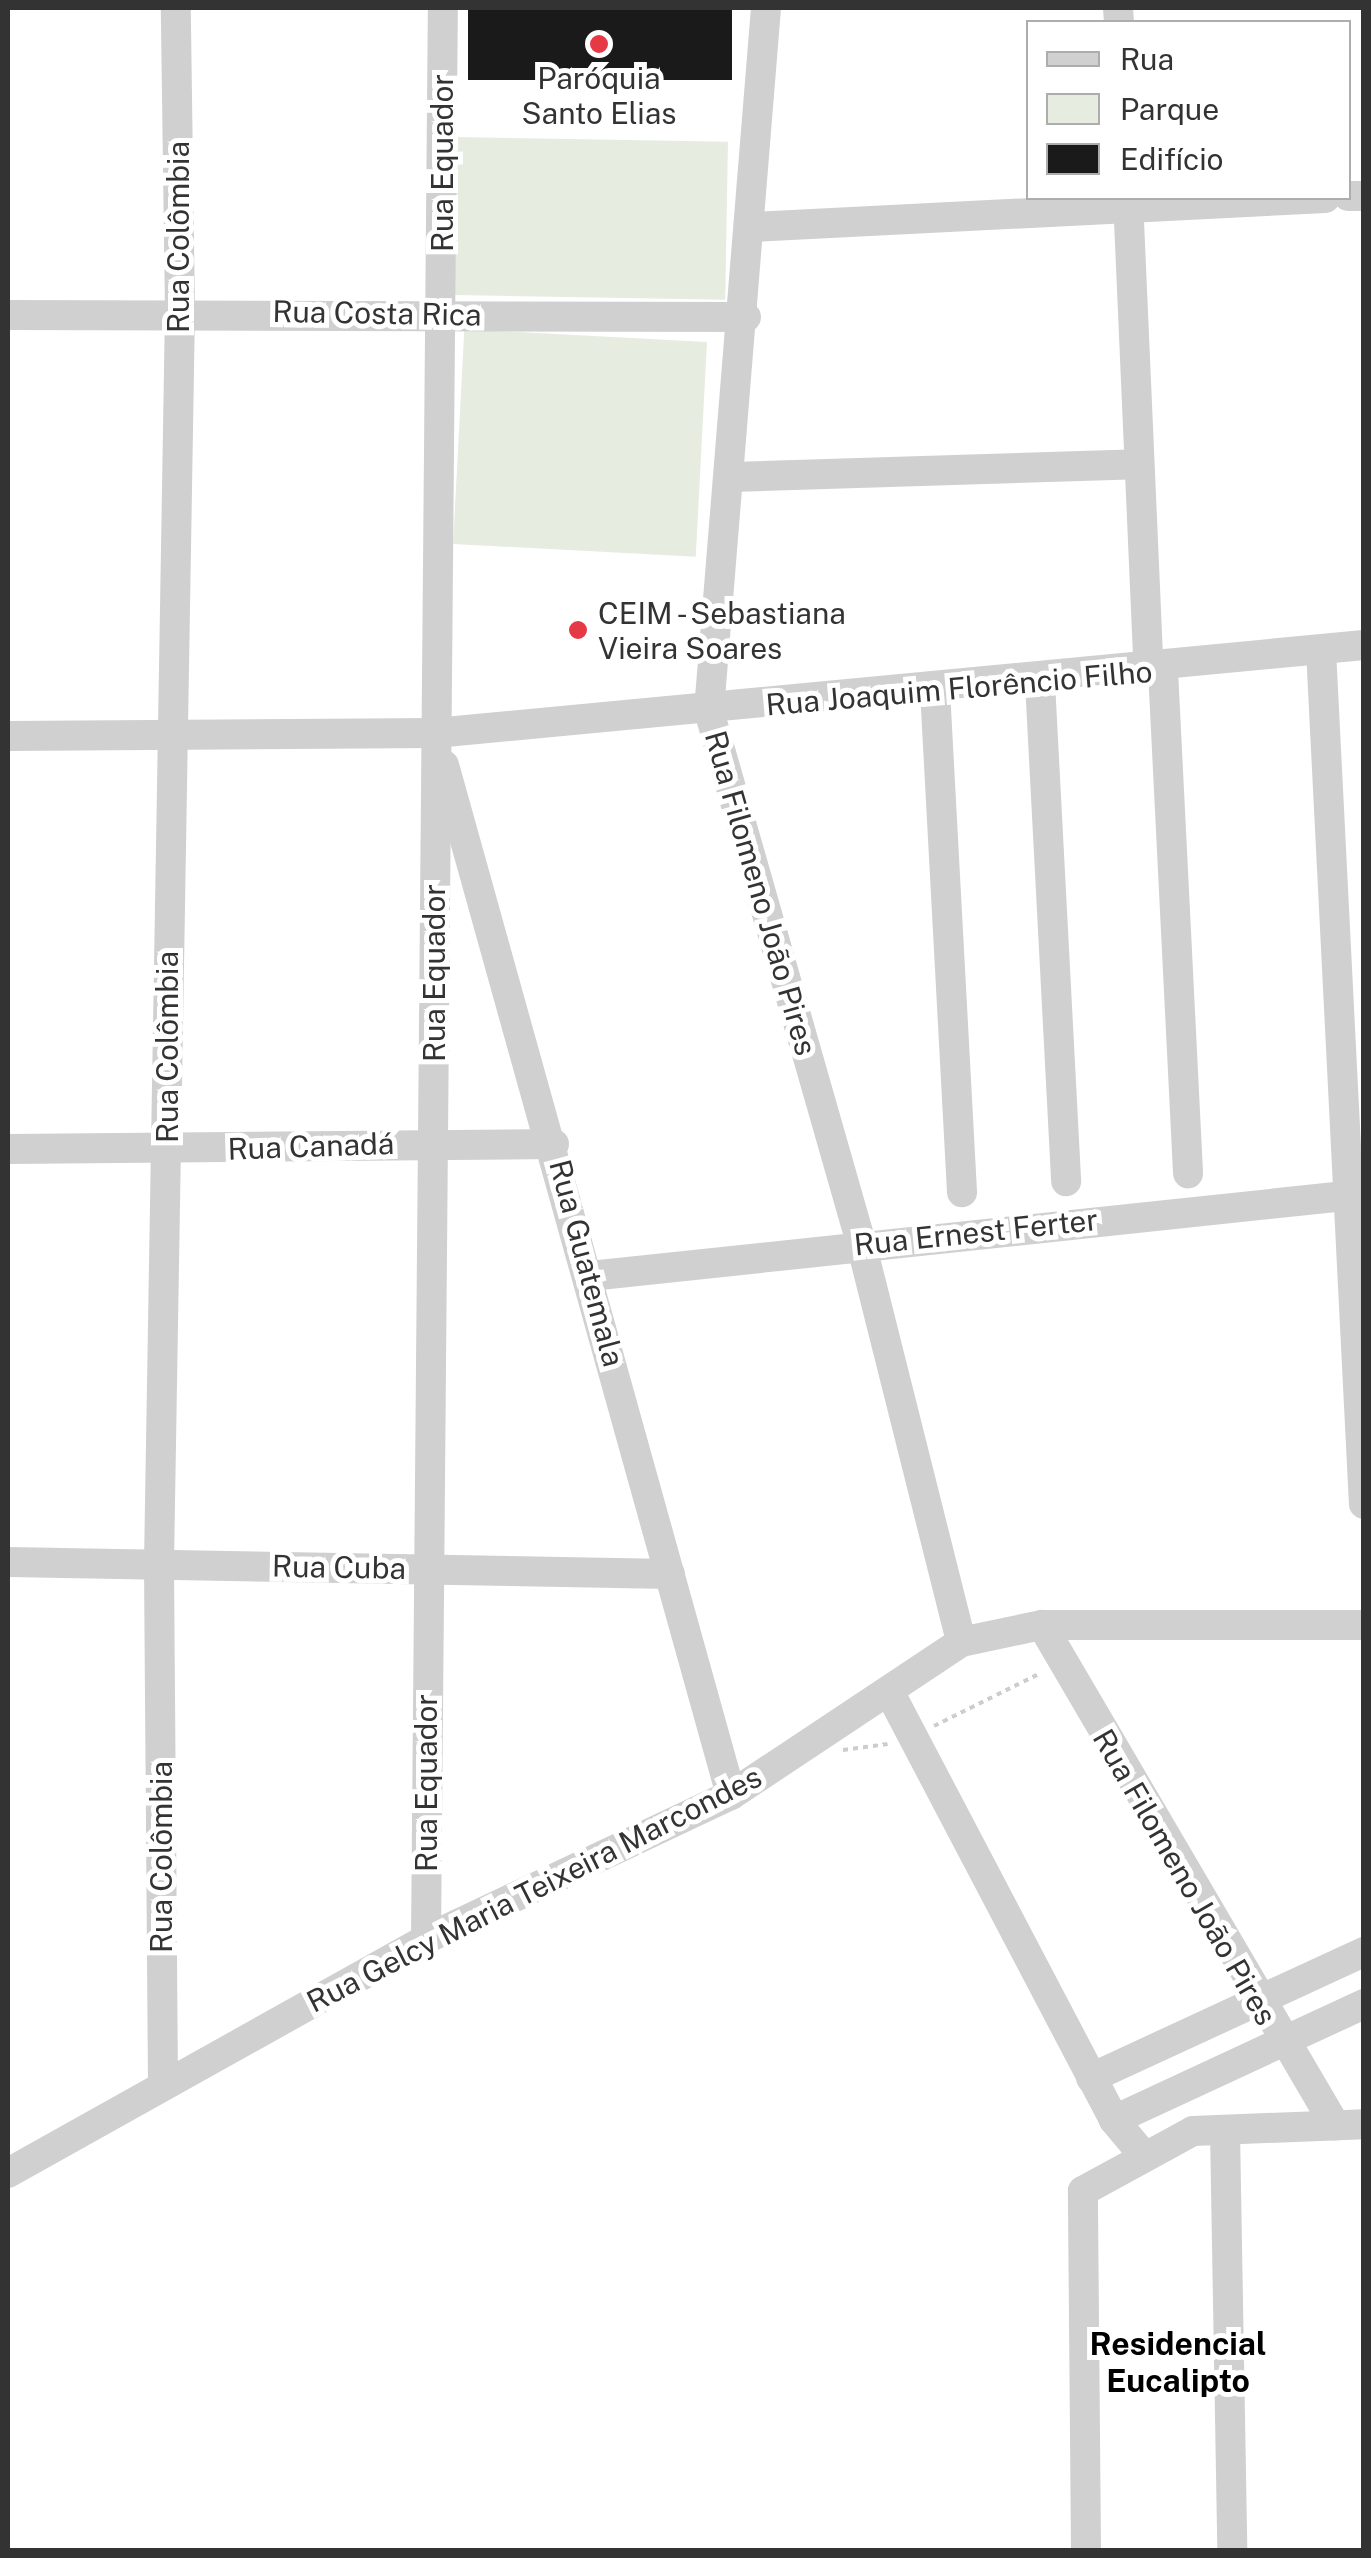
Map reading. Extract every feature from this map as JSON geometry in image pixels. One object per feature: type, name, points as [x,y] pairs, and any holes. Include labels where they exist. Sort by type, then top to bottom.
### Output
[{"type":"street","name":"Rua Colômbia","points":[[163,2086],[159,1563],[180,311],[176,8]]},
{"type":"street","name":"Rua Equador","points":[[426,1939],[426,1569],[434,1142],[442,8]]},
{"type":"street","name":"Rua Filomeno João Pires","points":[[766,8],[734,477],[709,711],[861,1243],[961,1642]]},
{"type":"street","points":[[752,227],[1128,202],[1226,200]]},
{"type":"street","points":[[1128,202],[1138,464],[1156,671],[1188,1174]]},
{"type":"street","name":"Rua Costa Rica","points":[[8,315],[180,311],[746,317]]},
{"type":"street","points":[[734,477],[1138,464]]},
{"type":"street","name":"Rua Joaquim Florêncio Filho","points":[[8,736],[435,734],[1156,671],[1364,645]]},
{"type":"street","points":[[1321,650],[1355,1195],[1364,1504]]},
{"type":"street","points":[[1040,682],[1066,1180]]},
{"type":"street","points":[[935,690],[962,1192]]},
{"type":"street","name":"Rua Guatemala","points":[[435,734],[554,1144],[731,1795]]},
{"type":"street","name":"Rua Canadá","points":[[8,1149],[166,1150],[434,1142],[554,1144]]},
{"type":"street","name":"Rua Ernest Ferter","points":[[590,1276],[861,1243],[1355,1195]]},
{"type":"street","name":"Rua Cuba","points":[[8,1562],[670,1574]]},
{"type":"street","name":"Rua Filomeno João Pires","points":[[1042,1625],[1256,2004],[1282,2044],[1349,2124]]},
{"type":"street","name":"Rua Gelcy Maria Teixeira Marcondes","points":[[8,2174],[426,1939],[731,1795],[890,1693],[961,1642],[1042,1625],[1364,1625]]},
{"type":"street","points":[[890,1693],[1114,2120],[1145,2158]]},
{"type":"street","points":[[1091,2078],[1364,1952]]},
{"type":"street","points":[[1114,2120],[1364,2004]]},
{"type":"street","points":[[1086,2550],[1083,2191],[1194,2132],[1349,2124]]},
{"type":"street","points":[[1225,2130],[1232,2550]]},
{"type":"path","points":[[806,1744],[855,1752],[913,1737],[1016,1680],[1065,1666]]},
{"type":"green space","points":[[456,137],[728,142],[725,300],[453,295]]},
{"type":"green space","points":[[464,329],[707,342],[696,557],[453,544]]},
{"type":"building","name":"Paróquia Santo Elias","points":[[468,8],[732,8],[732,80],[468,80]]},
{"type":"place","name":"Paróquia Santo Elias","points":[[599,44]]},
{"type":"place","name":"CEIM - Sebastiana Vieira Soares","points":[[578,630]]},
{"type":"district","name":"Residencial Eucalipto","points":[[1178,2364]]}]
